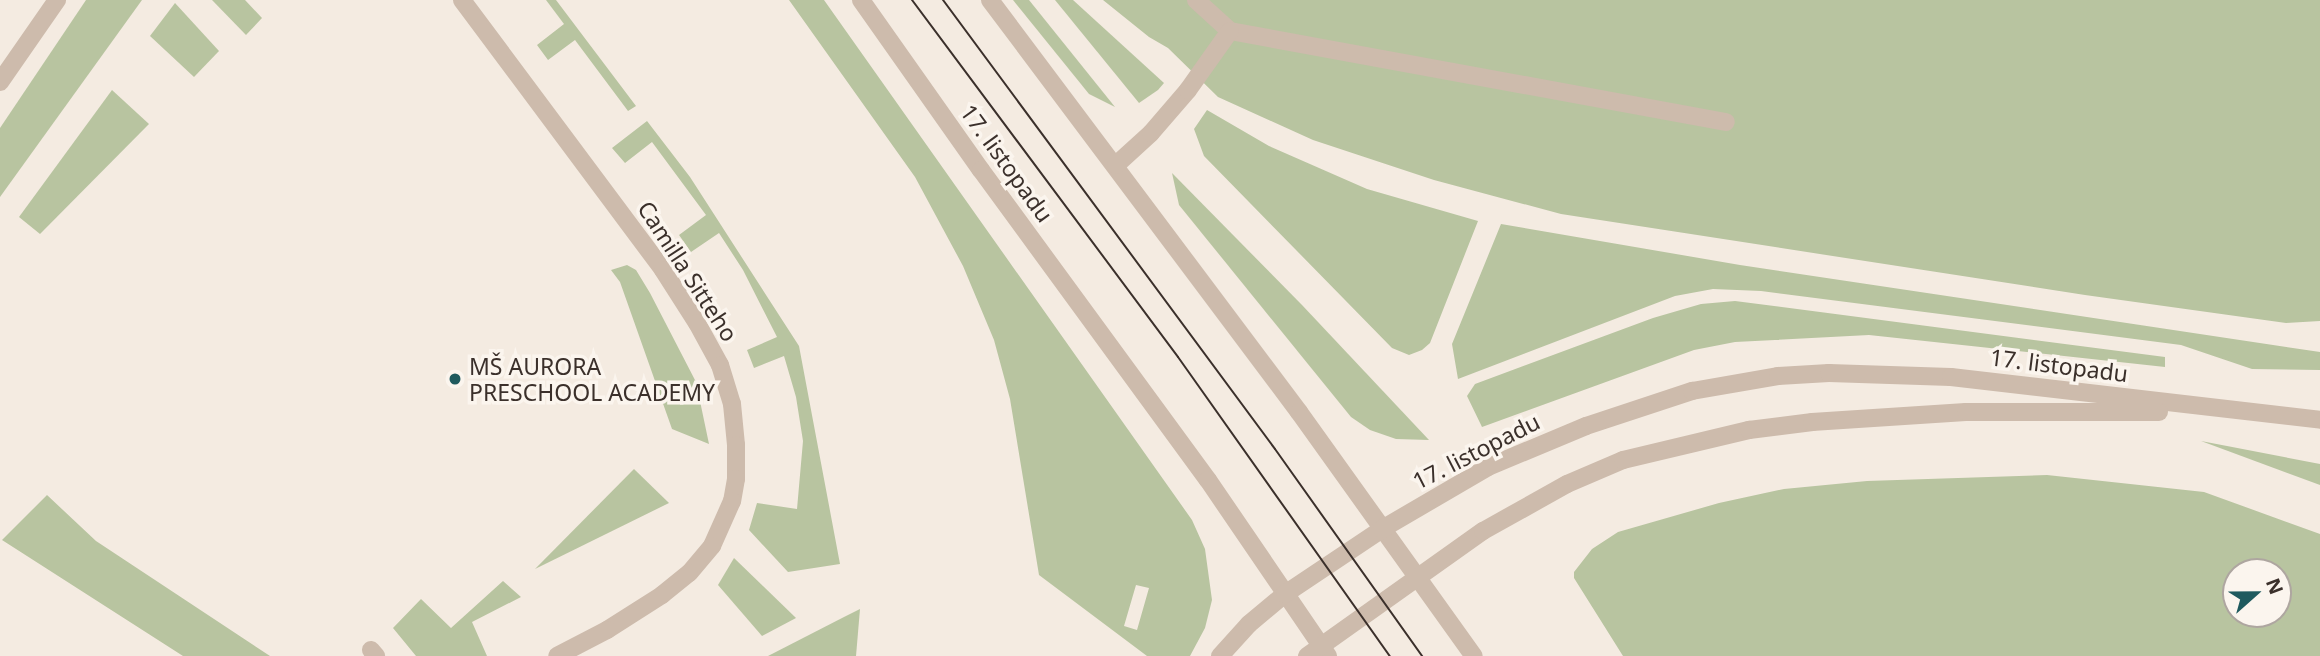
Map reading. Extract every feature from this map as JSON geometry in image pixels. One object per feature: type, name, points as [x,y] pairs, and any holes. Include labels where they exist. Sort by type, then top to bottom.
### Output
[{"type":"street","points":[[0,82],[57,0]]},
{"type":"street","name":"Camilla Sitteho","points":[[462,0],[663,270],[698,323],[720,365],[732,404],[736,479],[732,501],[712,546],[690,573],[662,595],[607,630],[556,656]]},
{"type":"street","name":"17. listopadu","points":[[861,0],[981,170],[1208,480],[1285,594],[1318,653],[1417,577],[1515,512],[1599,469],[1654,452],[1749,430],[1812,422],[1966,412],[2243,411]]},
{"type":"street","points":[[990,0],[1116,165],[1474,656]]},
{"type":"street","points":[[1196,0],[1230,30],[1726,122]]},
{"type":"street","points":[[1116,165],[1151,133],[1182,97],[1230,30]]},
{"type":"street","name":"17. listopadu","points":[[1220,656],[1249,624],[1285,594],[1382,528],[1516,454],[1669,397],[1733,383],[1804,374],[1951,377],[2320,420]]},
{"type":"green space","points":[[86,0],[142,0],[0,197],[0,128]]},
{"type":"green space","points":[[212,0],[245,0],[262,18],[246,35]]},
{"type":"green space","points":[[546,0],[556,0],[636,106],[628,111],[575,40],[548,60],[537,45],[564,24]]},
{"type":"green space","points":[[789,0],[824,0],[1192,520],[1205,549],[1212,600],[1205,628],[1190,656],[1147,656],[1039,575],[1010,399],[994,340],[963,266],[915,177]],"holes":[[[1136,585],[1149,588],[1137,630],[1124,626]]]},
{"type":"green space","points":[[1013,0],[1029,0],[1115,107],[1089,94]]},
{"type":"green space","points":[[1055,0],[1073,0],[1164,83],[1139,103]]},
{"type":"green space","points":[[1103,0],[2320,0],[2320,321],[2286,323],[2085,295],[1561,214],[1434,180],[1313,140],[1218,97],[1168,48],[1149,37]]},
{"type":"green space","points":[[175,3],[219,51],[194,77],[150,36]]},
{"type":"green space","points":[[112,90],[149,124],[40,234],[19,217]]},
{"type":"green space","points":[[1207,110],[1269,146],[1367,189],[1478,221],[1430,343],[1422,350],[1409,355],[1392,348],[1204,156],[1194,129]]},
{"type":"green space","points":[[647,121],[690,177],[799,346],[840,564],[788,572],[749,530],[757,503],[797,509],[803,441],[796,397],[784,356],[754,368],[747,350],[777,337],[743,270],[719,233],[691,252],[679,235],[706,215],[652,142],[625,163],[612,148]]},
{"type":"green space","points":[[1172,173],[1302,305],[1429,440],[1396,439],[1370,430],[1351,417],[1179,205]]},
{"type":"green space","points":[[1501,224],[1740,265],[2320,352],[2320,370],[2252,369],[2181,345],[1761,291],[1713,289],[1675,296],[1458,379],[1452,344]]},
{"type":"green space","points":[[627,265],[636,270],[650,293],[696,382],[709,444],[672,429],[620,282],[611,270]]},
{"type":"green space","points":[[1735,301],[2165,357],[2165,367],[1869,335],[1735,342],[1694,350],[1482,427],[1467,396],[1475,384],[1653,318],[1701,304]]},
{"type":"green space","points":[[2201,441],[2320,464],[2320,485]]},
{"type":"green space","points":[[634,469],[669,503],[535,569]]},
{"type":"green space","points":[[2047,475],[2204,492],[2320,534],[2320,656],[1623,656],[1574,578],[1574,572],[1592,549],[1618,532],[1719,503],[1784,489],[1867,481]]},
{"type":"green space","points":[[47,495],[96,541],[270,656],[183,656],[2,540]]},
{"type":"green space","points":[[734,558],[796,618],[762,636],[718,585]]},
{"type":"green space","points":[[503,581],[521,597],[472,622],[487,656],[416,656],[393,628],[421,599],[451,628]]},
{"type":"green space","points":[[860,609],[856,656],[768,656],[844,617]]},
{"type":"tram line","points":[[912,0],[1178,357],[1390,656]]},
{"type":"tram line","points":[[943,0],[1275,449],[1422,656]]},
{"type":"place","name":"MŠ AURORA PRESCHOOL ACADEMY","points":[[455,379]]}]
